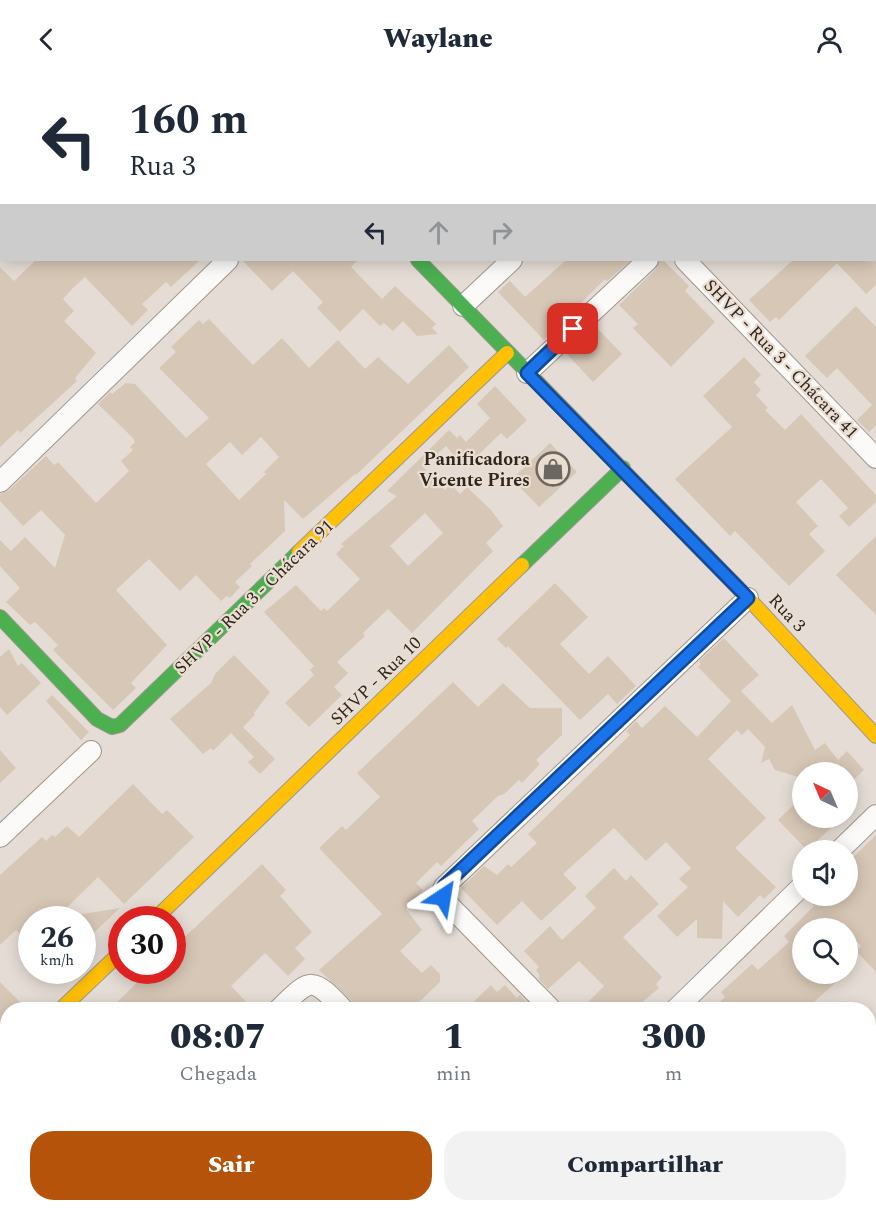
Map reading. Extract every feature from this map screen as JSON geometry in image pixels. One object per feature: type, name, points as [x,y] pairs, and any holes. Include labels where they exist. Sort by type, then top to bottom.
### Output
[{"type":"street","points":[[0,482],[227,261]]},
{"type":"street","name":"Rua 3","points":[[419,261],[507,353],[623,468],[876,736]]},
{"type":"street","points":[[463,306],[511,261]]},
{"type":"street","points":[[527,373],[647,261]]},
{"type":"street","name":"SHVP - Rua 3 - Chácara 41","points":[[686,261],[876,458]]},
{"type":"street","name":"SHVP - Rua 3 - Chácara 91","points":[[0,617],[97,719],[112,727],[120,725],[507,353]]},
{"type":"street","name":"SHVP - Rua 10","points":[[169,906],[623,468]]},
{"type":"street","points":[[544,1002],[445,901],[442,892],[444,886],[748,598]]},
{"type":"street","points":[[0,837],[91,750]]},
{"type":"street","points":[[850,840],[876,815]]},
{"type":"street","points":[[683,1002],[792,896]]},
{"type":"street","points":[[68,1002],[108,964]]},
{"type":"street","points":[[286,1002],[302,987],[309,984],[323,988],[336,1002]]},
{"type":"building","points":[[35,261],[199,261],[171,287],[166,282],[142,304],[148,310],[132,326],[85,277],[73,288],[63,299],[74,311],[64,321],[96,353],[75,378],[77,381],[20,433],[18,430],[0,447],[0,267],[14,281]]},
{"type":"building","points":[[243,261],[357,261],[351,267],[382,299],[395,286],[436,324],[432,328],[438,334],[417,336],[403,321],[393,331],[384,323],[380,326],[363,309],[340,332],[317,308],[323,302],[293,271],[272,291]]},
{"type":"building","points":[[565,261],[630,261],[607,281],[605,279],[544,340],[498,292],[510,281],[525,297]]},
{"type":"building","points":[[660,261],[664,261],[689,286],[685,291],[715,322],[671,367],[633,328],[638,324],[619,305],[656,269]]},
{"type":"building","points":[[792,261],[876,261],[876,285],[866,294],[837,263],[779,320],[776,317],[770,322],[749,300]]},
{"type":"building","points":[[856,306],[876,327],[876,425],[869,432],[857,420],[872,405],[837,368],[827,378],[805,356]]},
{"type":"building","points":[[209,319],[253,365],[282,338],[309,368],[338,340],[365,369],[378,357],[408,384],[449,345],[469,367],[356,475],[303,519],[284,500],[285,531],[250,564],[252,566],[235,582],[240,587],[230,598],[227,596],[221,601],[196,575],[180,591],[149,559],[116,590],[167,645],[131,683],[136,688],[113,710],[53,650],[58,645],[35,622],[30,625],[6,602],[20,588],[0,566],[0,540],[11,551],[25,537],[55,568],[65,535],[41,510],[23,526],[0,501],[0,494],[8,491],[46,456],[54,465],[58,462],[96,503],[129,471],[121,461],[133,450],[130,447],[135,442],[98,404],[110,392],[112,394],[126,383],[135,384],[186,438],[209,418],[159,368],[176,352],[171,347],[199,320],[203,324]],"holes":[[[261,437],[279,457],[264,472],[266,474],[239,500],[206,464],[230,442],[242,455]]]},
{"type":"building","points":[[598,329],[622,354],[593,382],[566,353],[588,332],[591,335]]},
{"type":"building","points":[[744,357],[761,375],[754,382],[761,390],[756,395],[768,408],[765,410],[785,430],[801,414],[876,495],[876,502],[849,527],[839,516],[848,508],[821,479],[796,502],[818,526],[809,534],[825,551],[789,586],[735,531],[730,536],[675,479],[732,427],[703,396]]},
{"type":"building","points":[[495,386],[527,420],[507,439],[501,433],[471,462],[463,453],[457,459],[446,446],[423,467],[445,490],[451,484],[460,494],[467,487],[491,510],[503,526],[486,543],[493,551],[412,633],[388,609],[363,633],[365,636],[337,662],[348,673],[334,687],[342,695],[309,727],[285,703],[314,675],[310,670],[314,666],[264,612],[296,585],[321,611],[324,608],[327,611],[360,579],[336,554],[344,546],[341,544],[397,496],[387,491],[449,430],[457,438],[460,435],[466,442],[490,418],[477,404]],"holes":[[[425,513],[443,533],[408,566],[390,546]]]},
{"type":"building","points":[[550,443],[577,472],[539,507],[512,479]]},
{"type":"building","points":[[876,536],[876,615],[836,575]]},
{"type":"building","points":[[555,583],[588,617],[560,644],[589,674],[608,656],[636,686],[617,704],[608,694],[580,720],[508,646],[506,648],[497,639]]},
{"type":"building","points":[[724,638],[759,675],[741,691],[772,723],[792,705],[815,750],[825,743],[838,760],[847,751],[857,762],[792,762],[792,775],[775,770],[769,759],[761,763],[765,747],[748,729],[742,735],[737,730],[708,759],[766,818],[735,848],[776,887],[764,899],[760,895],[738,917],[723,901],[722,939],[697,938],[697,919],[677,937],[657,916],[688,887],[679,879],[691,868],[666,842],[646,861],[614,828],[563,874],[577,888],[541,921],[522,901],[497,925],[461,888],[484,866],[497,875],[508,864],[511,867],[537,843],[528,834],[630,735],[626,731],[636,721],[642,728],[665,706],[697,737],[731,701],[698,667],[701,664],[699,661]]},
{"type":"building","points":[[9,649],[18,666],[22,663],[41,683],[7,715],[0,707],[0,657]]},
{"type":"building","points":[[234,655],[270,692],[254,713],[255,715],[243,727],[275,759],[260,774],[248,762],[254,757],[231,733],[213,751],[211,748],[203,754],[170,719],[211,683],[215,674]]},
{"type":"building","points":[[453,682],[478,707],[503,683],[530,708],[562,708],[562,735],[536,760],[540,764],[522,783],[519,780],[504,794],[498,796],[472,821],[479,829],[441,866],[437,862],[416,883],[423,890],[406,909],[422,930],[400,951],[422,973],[431,965],[440,974],[440,982],[419,1002],[353,1002],[319,970],[382,914],[319,848],[342,826],[346,830],[380,797],[357,773]]},
{"type":"building","points":[[52,695],[89,732],[81,740],[46,701]]},
{"type":"building","points":[[0,750],[16,768],[0,783]]},
{"type":"building","points":[[858,763],[864,770],[858,776]]},
{"type":"building","points":[[133,784],[162,814],[167,810],[194,837],[124,904],[98,877],[68,906],[18,906],[18,932],[16,930],[0,945],[0,875],[42,837],[46,841],[52,835],[55,837],[67,826],[79,837]]},
{"type":"building","points":[[792,807],[792,828],[831,828],[818,840],[797,840],[778,820]]},
{"type":"building","points":[[876,835],[876,972],[858,953],[861,946],[858,943],[858,918],[802,918],[814,906],[858,906],[858,852]]},
{"type":"building","points":[[262,864],[286,890],[280,896],[312,932],[295,948],[305,959],[288,976],[265,953],[231,986],[246,1002],[117,1002],[136,984],[186,984],[186,936]]},
{"type":"building","points":[[614,868],[626,881],[631,875],[659,904],[623,937],[662,977],[656,984],[659,988],[642,1002],[588,1002],[604,986],[579,961],[548,989],[538,978],[540,976],[536,970],[539,967],[524,951],[550,926],[562,940],[596,908],[585,896]]},
{"type":"building","points":[[108,910],[108,919],[96,931],[96,912]]},
{"type":"building","points":[[792,928],[792,984],[834,984],[814,1002],[720,1002],[725,997],[721,992],[752,964],[758,970],[789,942],[784,936]]},
{"type":"building","points":[[0,982],[20,1002],[0,1002]]},
{"type":"building","points":[[491,985],[497,992],[505,985],[517,998],[520,995],[527,1002],[473,1002]]},
{"type":"traffic: fast","points":[[419,261],[611,458]]},
{"type":"traffic: fast","points":[[522,565],[623,468]]},
{"type":"traffic: fast","points":[[0,617],[97,719],[112,727],[120,725],[299,552]]},
{"type":"traffic: slow","points":[[299,552],[507,353]]},
{"type":"traffic: slow","points":[[611,458],[748,598],[876,736]]},
{"type":"traffic: slow","points":[[169,906],[522,565]]},
{"type":"traffic: slow","points":[[68,1002],[108,964]]},
{"type":"place","name":"Panificadora Vicente Pires","points":[[553,469]]},
{"type":"route","points":[[443,897],[444,886],[748,598],[623,468],[527,373],[573,329]]}]
